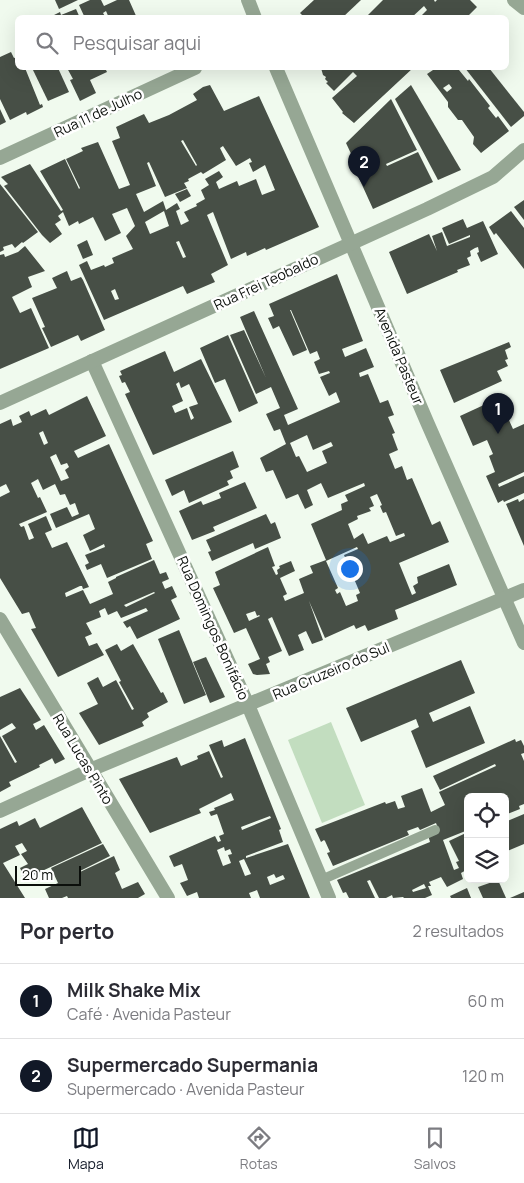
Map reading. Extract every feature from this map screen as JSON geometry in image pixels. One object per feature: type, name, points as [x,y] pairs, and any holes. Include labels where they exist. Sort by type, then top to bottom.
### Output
[{"type":"street","points":[[248,0],[254,15]]},
{"type":"street","points":[[514,0],[524,8]]},
{"type":"street","name":"Rua 11 de Julho","points":[[0,158],[191,70]]},
{"type":"street","name":"Avenida Pasteur","points":[[277,70],[427,422],[524,643]]},
{"type":"street","name":"Rua Frei Teobaldo","points":[[0,403],[427,210],[493,177],[524,150]]},
{"type":"street","name":"Rua Domingos Bonifácio","points":[[92,361],[248,705],[329,898]]},
{"type":"street","name":"Rua Cruzeiro do Sul","points":[[0,811],[90,770],[524,590]]},
{"type":"street","name":"Rua Lucas Pinto","points":[[0,618],[168,898]]},
{"type":"lane","points":[[321,880],[435,830]]},
{"type":"green space","points":[[331,722],[365,805],[322,823],[288,740]]},
{"type":"building","points":[[55,0],[78,0],[59,9]]},
{"type":"building","points":[[90,0],[101,0],[104,6],[117,0],[129,0],[136,15],[108,15],[106,11],[103,13],[104,15],[84,15],[79,5]]},
{"type":"building","points":[[314,0],[361,0],[345,15],[302,15],[300,13]]},
{"type":"building","points":[[383,0],[434,0],[435,2],[437,0],[470,0],[477,7],[469,15],[422,15],[427,10],[424,6],[414,15],[368,15]]},
{"type":"building","points":[[76,9],[79,15],[61,15]]},
{"type":"building","points":[[11,52],[15,58],[15,70],[26,70],[40,105],[42,104],[43,107],[27,115],[26,112],[10,120],[0,99],[0,57]]},
{"type":"building","points":[[33,70],[59,70],[69,92],[48,101]]},
{"type":"building","points":[[68,70],[106,70],[107,72],[90,80],[96,93],[80,101],[70,80],[73,79]]},
{"type":"building","points":[[322,70],[411,70],[354,123],[342,113],[332,98],[357,76],[353,72],[334,91],[326,83],[328,82]]},
{"type":"building","points":[[433,70],[459,70],[468,81],[469,79],[490,106],[488,108],[496,118],[498,116],[509,131],[481,153],[473,144],[474,137],[462,120],[458,120],[448,107],[448,102],[427,74]],"holes":[[[449,84],[452,88],[447,92],[443,88]]]},
{"type":"building","points":[[467,70],[491,70],[524,112],[524,116],[511,127]]},
{"type":"building","points":[[210,85],[224,111],[259,96],[319,227],[266,250],[265,248],[247,256],[246,252],[231,259],[213,212],[207,215],[228,265],[211,274],[215,282],[187,294],[183,286],[104,320],[79,265],[87,261],[91,270],[104,265],[105,267],[114,263],[112,258],[133,249],[126,236],[135,226],[127,208],[112,214],[121,233],[105,241],[93,217],[79,224],[78,221],[69,226],[63,212],[58,216],[61,220],[55,224],[62,234],[50,243],[4,186],[8,184],[1,177],[30,164],[61,211],[63,210],[40,171],[65,159],[79,189],[66,159],[83,151],[81,148],[98,142],[119,189],[130,185],[112,141],[120,138],[116,127],[144,114],[149,123],[169,115],[197,100],[193,94],[203,87]],"holes":[[[183,140],[196,166],[181,141]],[[223,146],[236,166],[250,158],[252,162],[249,163],[253,172],[265,165],[275,190],[262,195],[256,179],[239,186],[237,181],[219,189],[216,182],[223,177],[219,171],[205,179],[209,185],[201,190],[205,199],[196,204],[197,206],[184,212],[189,221],[181,225],[176,211],[180,209],[177,203],[166,210],[163,201],[144,212],[136,194],[156,186],[147,163],[149,162],[165,197],[187,188],[184,183],[189,181],[188,179],[201,172],[203,174],[226,160],[220,148]],[[164,211],[169,226],[150,234],[145,222]],[[179,241],[186,257],[183,258],[176,242]],[[115,289],[119,299],[115,300],[111,291]]]},
{"type":"building","points":[[411,85],[461,170],[438,180],[395,99]]},
{"type":"building","points":[[391,99],[417,150],[386,164],[387,166],[418,152],[433,182],[373,209],[358,176],[361,175],[346,143]]},
{"type":"building","points":[[0,109],[6,122],[0,125]]},
{"type":"building","points":[[0,184],[38,232],[15,248],[12,244],[3,247],[4,250],[0,252]]},
{"type":"building","points":[[187,189],[191,196],[180,202],[175,194]]},
{"type":"building","points":[[524,200],[524,220],[514,207]]},
{"type":"building","points":[[511,211],[524,228],[524,269],[496,233],[494,235],[489,227]]},
{"type":"building","points":[[463,219],[467,228],[483,221],[498,254],[481,262],[477,253],[479,252],[478,247],[475,248],[470,251],[471,256],[467,258],[470,265],[407,294],[389,252],[429,234],[437,251],[432,236],[442,232],[447,246],[470,237],[470,235],[449,244],[442,228]]},
{"type":"building","points":[[87,240],[93,255],[83,259],[77,245]]},
{"type":"building","points":[[25,246],[45,271],[28,277],[32,287],[12,297],[20,313],[31,308],[49,348],[0,369],[0,255],[4,254],[5,257],[18,252]]},
{"type":"building","points":[[67,271],[71,281],[81,277],[83,280],[105,330],[81,341],[78,335],[51,347],[42,328],[45,327],[32,298],[57,288],[52,278]]},
{"type":"building","points":[[337,274],[363,341],[342,349],[345,357],[366,348],[374,367],[359,373],[360,377],[368,374],[380,403],[388,400],[394,415],[388,417],[395,433],[392,434],[398,450],[389,454],[395,469],[402,466],[407,480],[412,478],[432,525],[440,521],[449,542],[399,563],[412,595],[416,593],[413,586],[418,583],[417,577],[449,564],[457,585],[395,610],[398,619],[368,631],[365,625],[356,629],[354,625],[325,638],[309,601],[323,640],[312,644],[306,631],[298,635],[304,650],[289,656],[272,617],[268,619],[282,651],[268,657],[270,662],[266,664],[270,674],[257,675],[253,674],[248,664],[260,659],[246,628],[234,633],[213,588],[220,585],[215,572],[268,547],[275,566],[272,567],[276,575],[278,574],[277,570],[280,568],[279,566],[291,561],[295,571],[280,578],[287,594],[283,596],[285,601],[304,593],[299,579],[313,573],[310,566],[326,560],[311,524],[342,510],[341,504],[348,501],[345,495],[365,486],[364,483],[328,498],[321,483],[307,490],[313,505],[305,509],[298,494],[286,499],[273,470],[266,472],[260,458],[286,444],[280,429],[274,431],[266,414],[280,408],[271,387],[256,394],[230,335],[244,330],[266,378],[240,317],[254,311],[298,409],[284,415],[288,425],[340,402],[336,392],[329,396],[320,377],[330,373],[329,371],[319,374],[314,362],[320,359],[317,351],[310,354],[291,310],[307,350],[293,356],[279,326],[273,329],[268,318],[274,316],[269,304]],"holes":[[[307,435],[313,450],[331,442],[333,446],[322,451],[327,463],[307,472],[299,456],[296,457],[290,443]],[[377,494],[383,513],[386,512],[396,536],[404,533],[405,536],[390,542],[387,536],[368,544],[363,533],[354,539],[348,524],[358,519],[357,516],[371,511],[369,508],[374,506],[370,497]],[[357,547],[358,549],[344,555],[360,593],[356,595],[358,601],[346,606],[340,592],[337,594],[335,590],[338,588],[326,561]],[[255,611],[257,616],[260,616],[249,621],[246,614]]]},
{"type":"building","points":[[228,335],[258,403],[239,412],[225,379],[215,383],[200,348]]},
{"type":"building","points":[[509,342],[511,347],[505,350],[508,359],[505,360],[508,366],[497,371],[502,381],[454,403],[440,370]]},
{"type":"building","points":[[165,351],[174,372],[201,359],[232,422],[153,455],[125,394],[130,392],[125,382],[122,383],[119,376],[122,375],[120,371]],"holes":[[[179,382],[181,388],[189,384],[198,404],[189,407],[194,418],[191,420],[187,408],[175,413],[172,406],[183,401],[176,384]]]},
{"type":"building","points":[[87,396],[106,436],[74,451],[78,458],[109,444],[153,541],[146,544],[152,559],[107,578],[101,564],[87,570],[85,565],[89,563],[85,555],[105,547],[104,544],[90,551],[83,535],[95,529],[89,514],[56,528],[50,514],[67,507],[72,517],[79,514],[75,503],[70,505],[65,494],[60,495],[55,484],[43,490],[38,479],[31,483],[47,512],[19,524],[21,527],[24,526],[29,540],[34,538],[28,524],[46,516],[52,530],[45,533],[52,548],[67,542],[89,587],[83,589],[80,586],[65,593],[66,597],[83,590],[90,604],[113,594],[108,582],[154,560],[160,574],[166,572],[169,579],[162,582],[165,589],[172,586],[177,597],[171,600],[180,619],[137,639],[130,626],[127,628],[123,622],[148,611],[146,608],[121,618],[117,611],[108,615],[105,608],[99,611],[101,617],[86,623],[92,634],[85,637],[89,646],[97,643],[104,655],[58,677],[31,629],[36,628],[29,612],[22,614],[0,578],[0,497],[10,492],[6,484],[0,487],[0,424],[11,419],[13,426],[22,422],[19,416],[29,411],[31,416],[46,409],[49,415]],"holes":[[[43,431],[48,443],[44,445],[39,433]],[[56,454],[61,465],[67,463],[69,467],[65,470],[69,478],[61,481],[50,457]],[[154,592],[155,593],[126,607],[124,605]]]},
{"type":"building","points":[[499,398],[513,429],[524,424],[524,472],[498,484],[499,487],[524,476],[524,493],[498,503],[486,476],[495,472],[489,456],[493,454],[487,440],[473,446],[460,416]]},
{"type":"building","points":[[233,451],[239,467],[230,471],[233,478],[227,481],[229,485],[189,503],[184,490],[172,496],[165,480]]},
{"type":"building","points":[[245,482],[257,508],[213,527],[215,531],[192,540],[179,511],[201,501],[203,505],[221,498],[219,493]]},
{"type":"building","points":[[518,499],[519,502],[524,499],[524,546],[506,504]]},
{"type":"building","points":[[266,514],[271,524],[275,522],[281,538],[255,549],[253,543],[212,561],[208,552],[211,551],[206,540]]},
{"type":"building","points":[[179,630],[206,695],[184,704],[158,639]]},
{"type":"building","points":[[117,644],[121,651],[133,644],[168,702],[147,713],[149,717],[142,722],[144,726],[99,745],[79,713],[98,704],[87,683],[98,677],[103,687],[116,680],[132,710],[134,709],[119,682],[121,681],[105,650]]},
{"type":"building","points":[[206,657],[225,697],[210,703],[193,662]]},
{"type":"building","points":[[461,660],[475,693],[429,713],[433,722],[470,706],[485,743],[426,768],[411,731],[419,727],[416,719],[361,742],[346,708]]},
{"type":"building","points":[[20,688],[41,720],[33,724],[36,730],[44,725],[65,759],[55,764],[52,758],[39,765],[40,767],[9,782],[11,786],[0,792],[0,736],[15,763],[17,762],[2,736],[16,728],[12,723],[0,730],[0,697]]},
{"type":"building","points":[[245,738],[281,829],[279,830],[283,842],[246,856],[246,858],[288,844],[310,898],[260,898],[257,890],[249,893],[251,898],[199,898],[197,892],[187,896],[180,883],[188,880],[182,864],[174,867],[169,856],[215,836],[218,842],[221,841],[219,836],[224,834],[217,814],[211,816],[209,812],[234,800],[231,793],[199,809],[201,813],[150,833],[119,779],[177,757],[181,766],[198,759],[197,756],[209,751],[221,778],[223,777],[209,745],[222,740],[224,747]],"holes":[[[270,816],[271,818],[242,830],[241,827]],[[224,847],[225,851],[230,849],[232,854],[228,855],[231,863],[223,866],[217,850]],[[244,859],[251,874],[245,876],[239,861]],[[274,874],[276,878],[283,875],[285,879],[270,885],[267,877]]]},
{"type":"building","points":[[515,739],[516,742],[521,740],[524,746],[524,753],[521,754],[524,761],[524,804],[519,806],[520,809],[509,813],[509,793],[464,793],[464,832],[443,840],[454,870],[459,868],[456,862],[459,861],[449,841],[464,834],[464,871],[461,873],[463,879],[447,887],[441,877],[429,882],[431,886],[428,886],[432,895],[425,898],[393,898],[392,895],[386,898],[379,898],[370,880],[367,881],[375,898],[349,898],[346,892],[343,893],[337,880],[430,842],[428,835],[439,831],[436,823],[420,830],[418,827],[407,831],[409,835],[333,866],[327,853],[330,852],[325,841],[321,842],[315,829],[385,802],[386,804],[395,801],[398,809],[405,807],[401,796],[422,788],[431,812],[445,805],[439,792],[496,766],[495,764],[440,790],[433,776]],"holes":[[[424,884],[426,888],[413,892],[412,890]]]},
{"type":"building","points":[[82,807],[102,843],[25,879],[20,868],[28,864],[21,854],[27,851],[22,843],[15,846],[20,855],[3,863],[25,898],[0,898],[0,829],[17,821],[19,826],[35,818],[40,828]]},
{"type":"building","points":[[524,814],[524,844],[509,850],[509,838],[509,820]]},
{"type":"building","points":[[103,844],[110,856],[80,872],[114,856],[120,870],[115,873],[122,889],[138,882],[145,894],[138,898],[68,898],[67,896],[49,898],[45,889],[58,883],[51,868]]},
{"type":"building","points":[[489,883],[499,883],[506,898],[483,898],[478,887]]},
{"type":"building","points":[[467,888],[471,898],[451,898],[450,896]]},
{"type":"building","points":[[524,892],[524,898],[510,898]]},
{"type":"place","name":"Supermercado Supermania","points":[[364,187]]},
{"type":"place","name":"Milk Shake Mix","points":[[498,434]]}]
